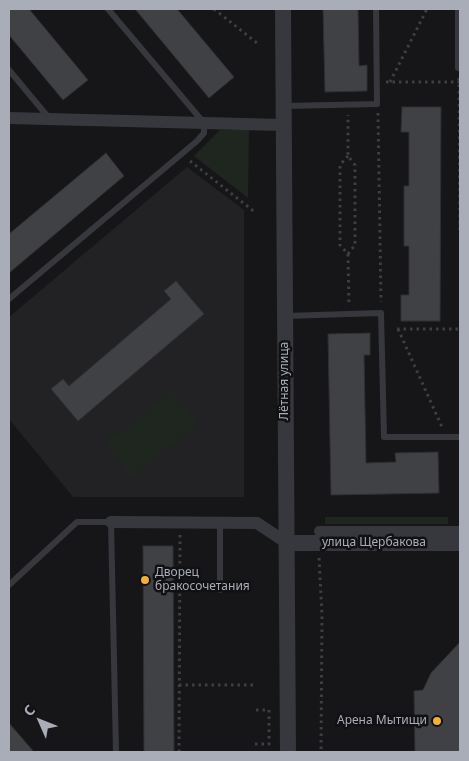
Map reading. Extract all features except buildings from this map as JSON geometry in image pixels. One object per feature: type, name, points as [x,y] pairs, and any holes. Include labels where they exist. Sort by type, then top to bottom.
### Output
[{"type":"street","name":"Лётная улица","points":[[283,9],[288,752]]},
{"type":"street","points":[[9,118],[283,125]]},
{"type":"street","points":[[111,522],[257,524],[287,543]]},
{"type":"street","points":[[319,531],[460,531]]},
{"type":"street","name":"улица Щербакова","points":[[287,543],[460,543]]},
{"type":"lane","points":[[9,299],[181,155],[204,133],[204,123],[108,9]]},
{"type":"lane","points":[[283,106],[377,104],[376,9]]},
{"type":"lane","points":[[458,9],[458,68]]},
{"type":"lane","points":[[9,70],[49,119]]},
{"type":"lane","points":[[284,316],[381,313],[384,437],[460,437]]},
{"type":"lane","points":[[9,585],[77,522],[111,522],[116,752]]},
{"type":"lane","points":[[220,523],[220,590]]},
{"type":"path","points":[[214,9],[257,43]]},
{"type":"path","points":[[390,82],[427,9]]},
{"type":"path","points":[[458,68],[460,232]]},
{"type":"path","points":[[377,82],[459,82]]},
{"type":"path","points":[[377,104],[381,313]]},
{"type":"path","points":[[348,105],[348,156],[355,165],[355,245],[348,254],[349,314]]},
{"type":"path","points":[[181,155],[256,213]]},
{"type":"path","points":[[348,156],[340,165],[340,245],[348,254]]},
{"type":"path","points":[[398,329],[446,437]]},
{"type":"path","points":[[382,330],[460,329]]},
{"type":"path","points":[[179,752],[180,523]]},
{"type":"path","points":[[320,558],[322,615],[321,752]]},
{"type":"path","points":[[179,685],[256,685]]},
{"type":"path","points":[[255,710],[269,710],[269,744],[255,744]]},
{"type":"shaded area","points":[[220,130],[249,130],[248,198],[194,156]]},
{"type":"shaded area","points":[[187,167],[244,210],[244,497],[73,497],[9,419],[9,317]]},
{"type":"shaded area","points":[[172,390],[199,423],[132,478],[105,445]]},
{"type":"shaded area","points":[[325,517],[448,517],[448,524],[325,524]]},
{"type":"place","name":"Дворец бракосочетания","points":[[145,580]]},
{"type":"place","name":"Арена Мытищи","points":[[437,721]]}]
